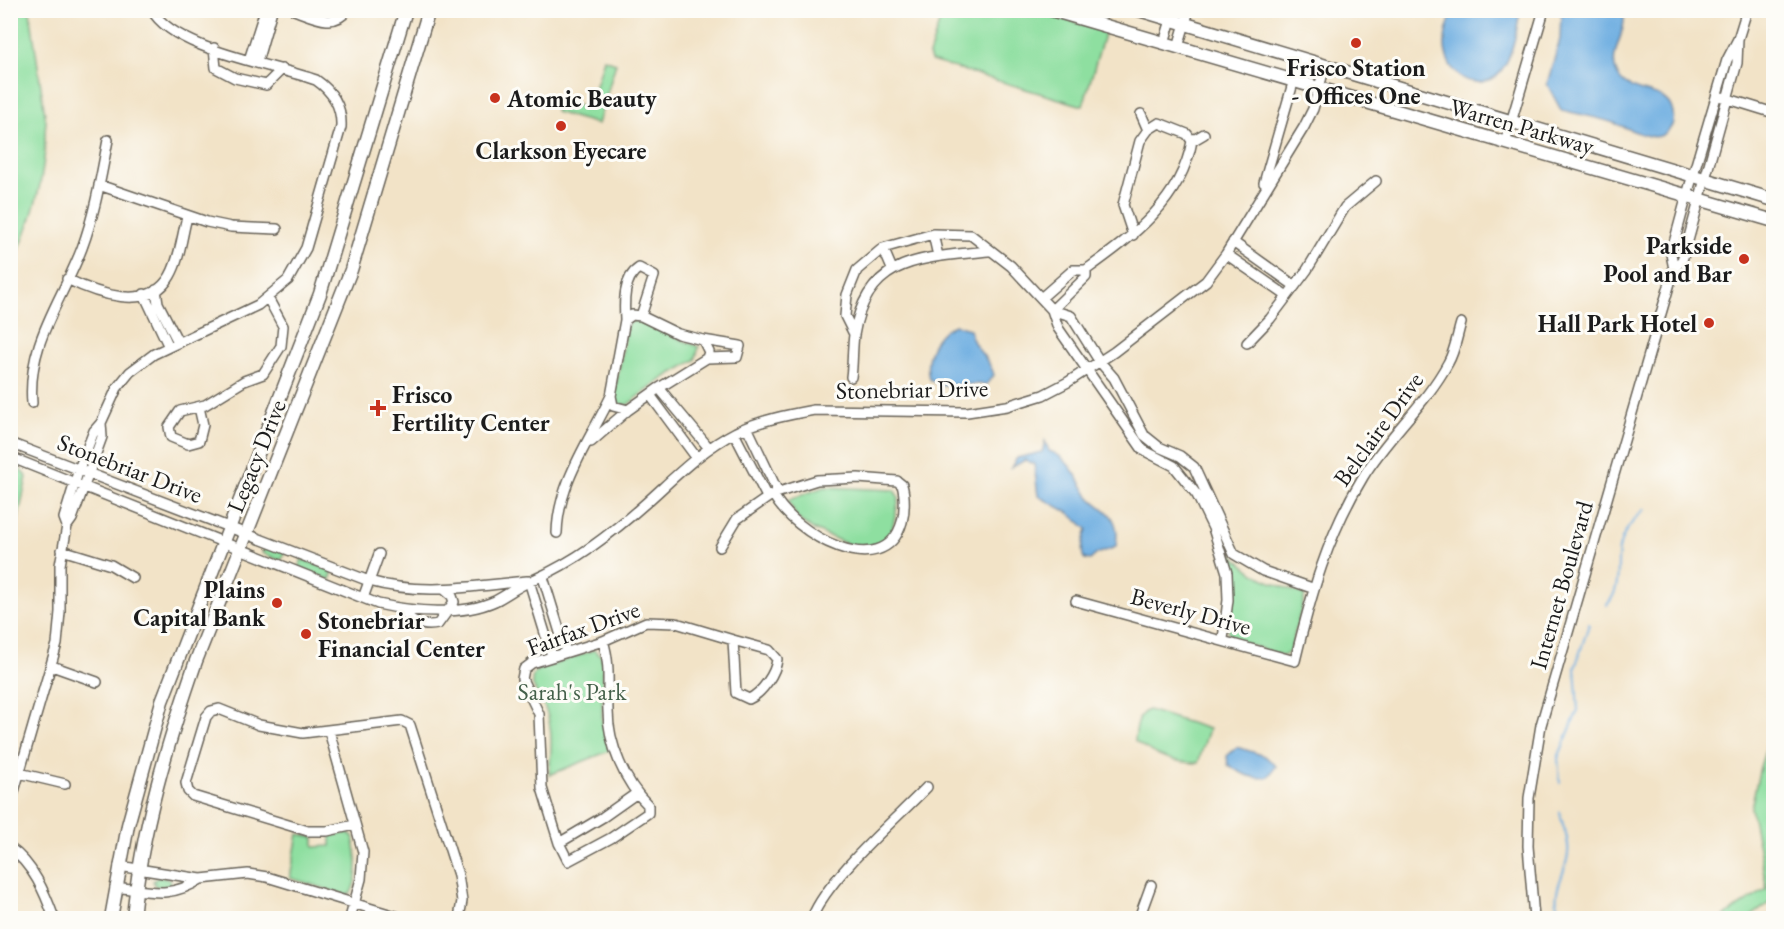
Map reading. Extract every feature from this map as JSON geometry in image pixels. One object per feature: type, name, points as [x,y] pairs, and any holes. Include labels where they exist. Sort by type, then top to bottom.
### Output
[{"type":"main road","name":"Warren Parkway","points":[[1051,10],[1772,220]]},
{"type":"main road","name":"Warren Parkway","points":[[1139,10],[1172,15],[1185,24],[1773,200]]},
{"type":"main road","points":[[406,11],[428,15]]},
{"type":"main road","name":"Legacy Drive","points":[[111,918],[118,866],[162,701],[320,294],[406,11]]},
{"type":"main road","name":"Legacy Drive","points":[[133,918],[138,870],[158,783],[174,727],[196,661],[351,270],[428,15]]},
{"type":"main road","points":[[363,158],[382,163]]},
{"type":"street","points":[[10,805],[36,710],[52,666],[60,612],[59,580],[62,550],[67,526],[72,519],[80,477],[102,437],[101,423],[117,388],[130,372],[154,354],[241,314],[268,298],[288,280],[306,248],[339,136],[342,117],[331,94],[322,84],[282,69],[186,40],[162,26],[152,10]]},
{"type":"street","points":[[253,61],[265,10]]},
{"type":"street","points":[[253,61],[272,10]]},
{"type":"street","points":[[294,10],[327,21],[342,17],[347,10]]},
{"type":"street","points":[[1178,47],[1189,10]]},
{"type":"street","points":[[1505,143],[1544,10]]},
{"type":"street","points":[[1700,177],[1717,95],[1727,60],[1738,39],[1747,10]]},
{"type":"street","points":[[1164,43],[1172,15]]},
{"type":"street","points":[[1700,177],[1728,98],[1737,63],[1738,39]]},
{"type":"street","points":[[214,48],[216,68],[235,78],[266,85],[282,69]]},
{"type":"street","name":"Stonebriar Drive","points":[[1262,193],[1300,58]]},
{"type":"street","name":"Stonebriar Drive","points":[[10,443],[223,541],[363,598],[398,608],[450,609],[488,604],[529,581],[567,565],[605,537],[696,457],[747,427],[790,413],[814,410],[967,412],[1007,406],[1043,395],[1100,362],[1206,281],[1226,254],[1297,139],[1313,109],[1325,66]]},
{"type":"street","points":[[1717,95],[1773,113]]},
{"type":"street","points":[[1142,114],[1148,130]]},
{"type":"street","points":[[1041,298],[1072,270],[1086,270],[1133,236],[1174,188],[1189,157],[1192,141],[1187,134],[1159,123],[1148,130],[1140,141],[1123,205],[1133,236]]},
{"type":"street","points":[[1280,131],[1297,139]]},
{"type":"street","points":[[1192,141],[1204,134]]},
{"type":"street","points":[[32,403],[30,377],[48,320],[82,248],[108,140]]},
{"type":"street","name":"Internet Boulevard","points":[[1534,918],[1528,846],[1529,798],[1541,725],[1674,269],[1682,260],[1693,197],[1700,177]]},
{"type":"street","points":[[1247,343],[1295,286],[1345,207],[1376,181]]},
{"type":"street","points":[[99,185],[187,217],[231,227],[277,229]]},
{"type":"street","points":[[67,279],[101,294],[123,297],[156,290],[171,274],[187,217]]},
{"type":"street","points":[[933,234],[938,256]]},
{"type":"street","points":[[854,334],[845,316],[847,295],[857,270],[883,248],[933,234],[971,236],[1011,266],[1052,310],[1058,328],[1143,450],[1174,466],[1197,495],[1213,528],[1227,573],[1228,600],[1223,639]]},
{"type":"street","points":[[1233,242],[1295,286]]},
{"type":"street","points":[[883,248],[892,269]]},
{"type":"street","points":[[851,377],[854,334],[865,303],[878,279],[892,269],[938,256],[988,251]]},
{"type":"street","points":[[1226,254],[1287,296]]},
{"type":"street","points":[[557,533],[557,514],[563,489],[611,396],[625,320],[624,299],[634,271],[639,268],[654,276],[641,316]]},
{"type":"street","points":[[1052,310],[1086,277],[1086,270]]},
{"type":"street","points":[[156,290],[158,303],[178,342]]},
{"type":"street","points":[[144,294],[169,347]]},
{"type":"street","points":[[199,407],[203,425],[199,441],[188,444],[171,437],[168,431],[173,419],[183,410],[199,407],[263,374],[271,363],[280,346],[283,326],[268,298]]},
{"type":"street","points":[[1052,310],[1071,316],[1100,362],[1126,397],[1144,435],[1194,467],[1234,554],[1263,571],[1312,588]]},
{"type":"street","points":[[587,445],[628,410],[707,358],[737,357],[740,346],[678,334],[641,316],[633,315],[625,320]]},
{"type":"street","name":"Belclaire Drive","points":[[1295,661],[1312,588],[1348,502],[1380,451],[1434,385],[1449,361],[1461,323]]},
{"type":"street","points":[[703,340],[709,352],[707,358]]},
{"type":"street","points":[[659,388],[709,448]]},
{"type":"street","points":[[650,395],[696,457]]},
{"type":"street","points":[[611,396],[613,406],[628,410]]},
{"type":"street","points":[[747,427],[773,495]]},
{"type":"street","points":[[720,547],[736,519],[773,495],[826,479],[897,481],[904,490],[903,517],[898,535],[886,546],[870,552],[851,550],[807,532],[785,515],[773,495],[734,433]]},
{"type":"street","name":"Stonebriar Drive","points":[[10,457],[80,477],[228,527],[369,581],[395,588],[445,590],[529,581]]},
{"type":"street","points":[[62,550],[111,564],[133,578]]},
{"type":"street","points":[[363,598],[379,554]]},
{"type":"street","points":[[543,576],[566,652]]},
{"type":"street","points":[[529,581],[552,656]]},
{"type":"street","points":[[445,590],[452,596],[454,602],[450,609]]},
{"type":"street","name":"Beverly Drive","points":[[1076,601],[1223,639],[1295,661]]},
{"type":"street","name":"Stonebriar Drive","points":[[398,608],[411,620],[426,626],[438,624],[450,609]]},
{"type":"street","name":"Fairfax Drive","points":[[559,843],[542,789],[539,714],[522,676],[524,669],[532,663],[603,641],[638,625],[656,622],[675,623],[769,650],[777,659],[773,671],[758,694],[749,699],[736,693],[733,640]]},
{"type":"street","points":[[603,641],[609,665],[608,719],[618,756],[637,793],[648,805],[648,813],[568,861],[559,843],[637,793]]},
{"type":"street","points":[[52,666],[98,682]]},
{"type":"street","points":[[356,825],[327,831],[308,831],[193,796],[188,791],[186,783],[206,717],[211,711],[219,709],[280,730],[329,731],[402,721],[410,725],[458,875],[462,901],[459,918]]},
{"type":"street","points":[[329,731],[363,852],[361,879],[350,918]]},
{"type":"street","points":[[19,773],[65,784]]},
{"type":"street","points":[[812,918],[817,906],[835,881],[927,787]]},
{"type":"street","points":[[10,848],[24,859],[45,895],[54,918]]},
{"type":"street","points":[[118,866],[201,879],[248,874],[267,877],[402,918]]},
{"type":"street","points":[[115,887],[163,893],[185,890],[201,879]]},
{"type":"street","points":[[1139,918],[1151,885]]},
{"type":"street","points":[[1763,918],[1773,912]]},
{"type":"green space","points":[[11,10],[30,11],[46,122],[45,154],[36,202],[11,270]]},
{"type":"green space","points":[[943,11],[1037,11],[1105,31],[1083,106],[931,61],[929,55]]},
{"type":"green space","points":[[604,59],[616,63],[598,124],[555,112],[559,100],[589,109]]},
{"type":"green space","points":[[635,320],[699,347],[695,360],[664,378],[627,405],[618,403],[614,397],[627,325]]},
{"type":"green space","points":[[11,460],[27,477],[11,553]]},
{"type":"green space","points":[[824,487],[894,490],[899,498],[891,535],[883,545],[857,548],[812,529],[798,519],[788,500]]},
{"type":"green space","points":[[266,543],[285,551],[281,561],[262,553]]},
{"type":"green space","points":[[1229,550],[1255,574],[1305,595],[1290,651],[1284,656],[1231,639],[1228,633],[1233,584],[1225,551]]},
{"type":"green space","points":[[302,559],[333,571],[330,580],[299,567]]},
{"type":"green space","name":"Sarah's Park","points":[[594,650],[601,656],[603,665],[602,720],[609,751],[549,775],[550,725],[543,703],[534,689],[533,676],[536,671]]},
{"type":"green space","points":[[1148,710],[1209,729],[1198,763],[1181,762],[1165,757],[1135,741],[1139,719]]},
{"type":"green space","points":[[1773,726],[1773,900],[1749,918],[1725,918],[1724,916],[1767,889],[1751,808],[1760,767]]},
{"type":"green space","points":[[348,833],[353,836],[357,864],[356,879],[351,893],[346,895],[290,878],[298,834],[314,837],[314,847],[331,846],[331,836]]},
{"type":"green space","points":[[158,877],[169,879],[171,885],[156,887],[153,881]]},
{"type":"water","points":[[1454,11],[1520,11],[1511,52],[1505,65],[1495,77],[1483,82],[1471,81],[1459,76],[1450,65],[1445,50],[1446,32]]},
{"type":"water","points":[[1561,11],[1623,11],[1623,27],[1615,58],[1617,74],[1630,87],[1661,97],[1669,104],[1672,108],[1673,123],[1667,132],[1652,137],[1605,120],[1561,110],[1547,84],[1560,39]]},
{"type":"water","points":[[955,325],[970,329],[974,342],[989,363],[994,375],[987,384],[939,385],[929,379],[928,363],[932,347],[941,334]]},
{"type":"water","points":[[1045,441],[1049,451],[1068,464],[1089,496],[1111,516],[1115,522],[1116,547],[1097,554],[1090,560],[1084,559],[1082,548],[1087,529],[1069,513],[1038,496],[1034,464],[1025,460],[1011,468],[1017,458],[1042,452]]},
{"type":"water","points":[[1237,747],[1265,756],[1276,766],[1268,777],[1257,778],[1243,774],[1228,765],[1227,756]]},
{"type":"waterway","points":[[1607,605],[1617,585],[1619,549],[1625,532],[1645,509]]},
{"type":"waterway","points":[[1560,783],[1558,758],[1578,710],[1575,668],[1589,624]]},
{"type":"waterway","points":[[1560,812],[1567,838],[1568,854],[1556,899],[1560,918]]},
{"type":"place","name":"Frisco Station - Offices One","points":[[1356,43]]},
{"type":"place","name":"Atomic Beauty","points":[[495,98]]},
{"type":"place","name":"Clarkson Eyecare","points":[[561,126]]},
{"type":"place","name":"Parkside Pool and Bar","points":[[1744,259]]},
{"type":"place","name":"Hall Park Hotel","points":[[1709,323]]},
{"type":"place","name":"Frisco Fertility Center","points":[[378,408]]},
{"type":"place","name":"Plains Capital Bank","points":[[277,603]]},
{"type":"place","name":"Stonebriar Financial Center","points":[[306,634]]}]
